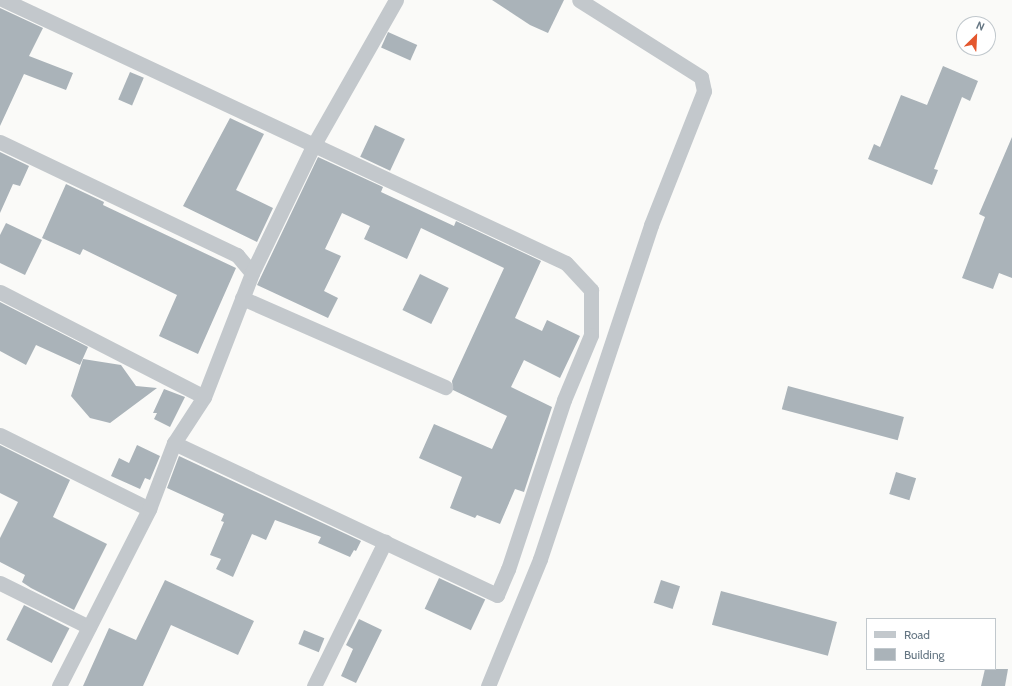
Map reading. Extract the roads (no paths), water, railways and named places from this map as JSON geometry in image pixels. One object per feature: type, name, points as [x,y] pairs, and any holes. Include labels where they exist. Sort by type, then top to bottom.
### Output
[{"type":"street","points":[[4,0],[313,146],[566,263],[591,290],[591,335],[564,400],[508,570],[497,595],[174,443]]},
{"type":"street","points":[[59,686],[149,509],[174,443],[204,397],[252,273],[313,146],[396,0]]},
{"type":"street","points":[[488,686],[540,559],[651,225],[704,91],[701,77],[578,0]]},
{"type":"street","points":[[0,142],[237,255],[252,273]]},
{"type":"street","points":[[0,292],[204,397]]},
{"type":"street","points":[[242,298],[445,388]]},
{"type":"street","points":[[0,435],[149,509]]},
{"type":"street","points":[[314,686],[385,542]]},
{"type":"street","points":[[0,583],[89,627]]}]
